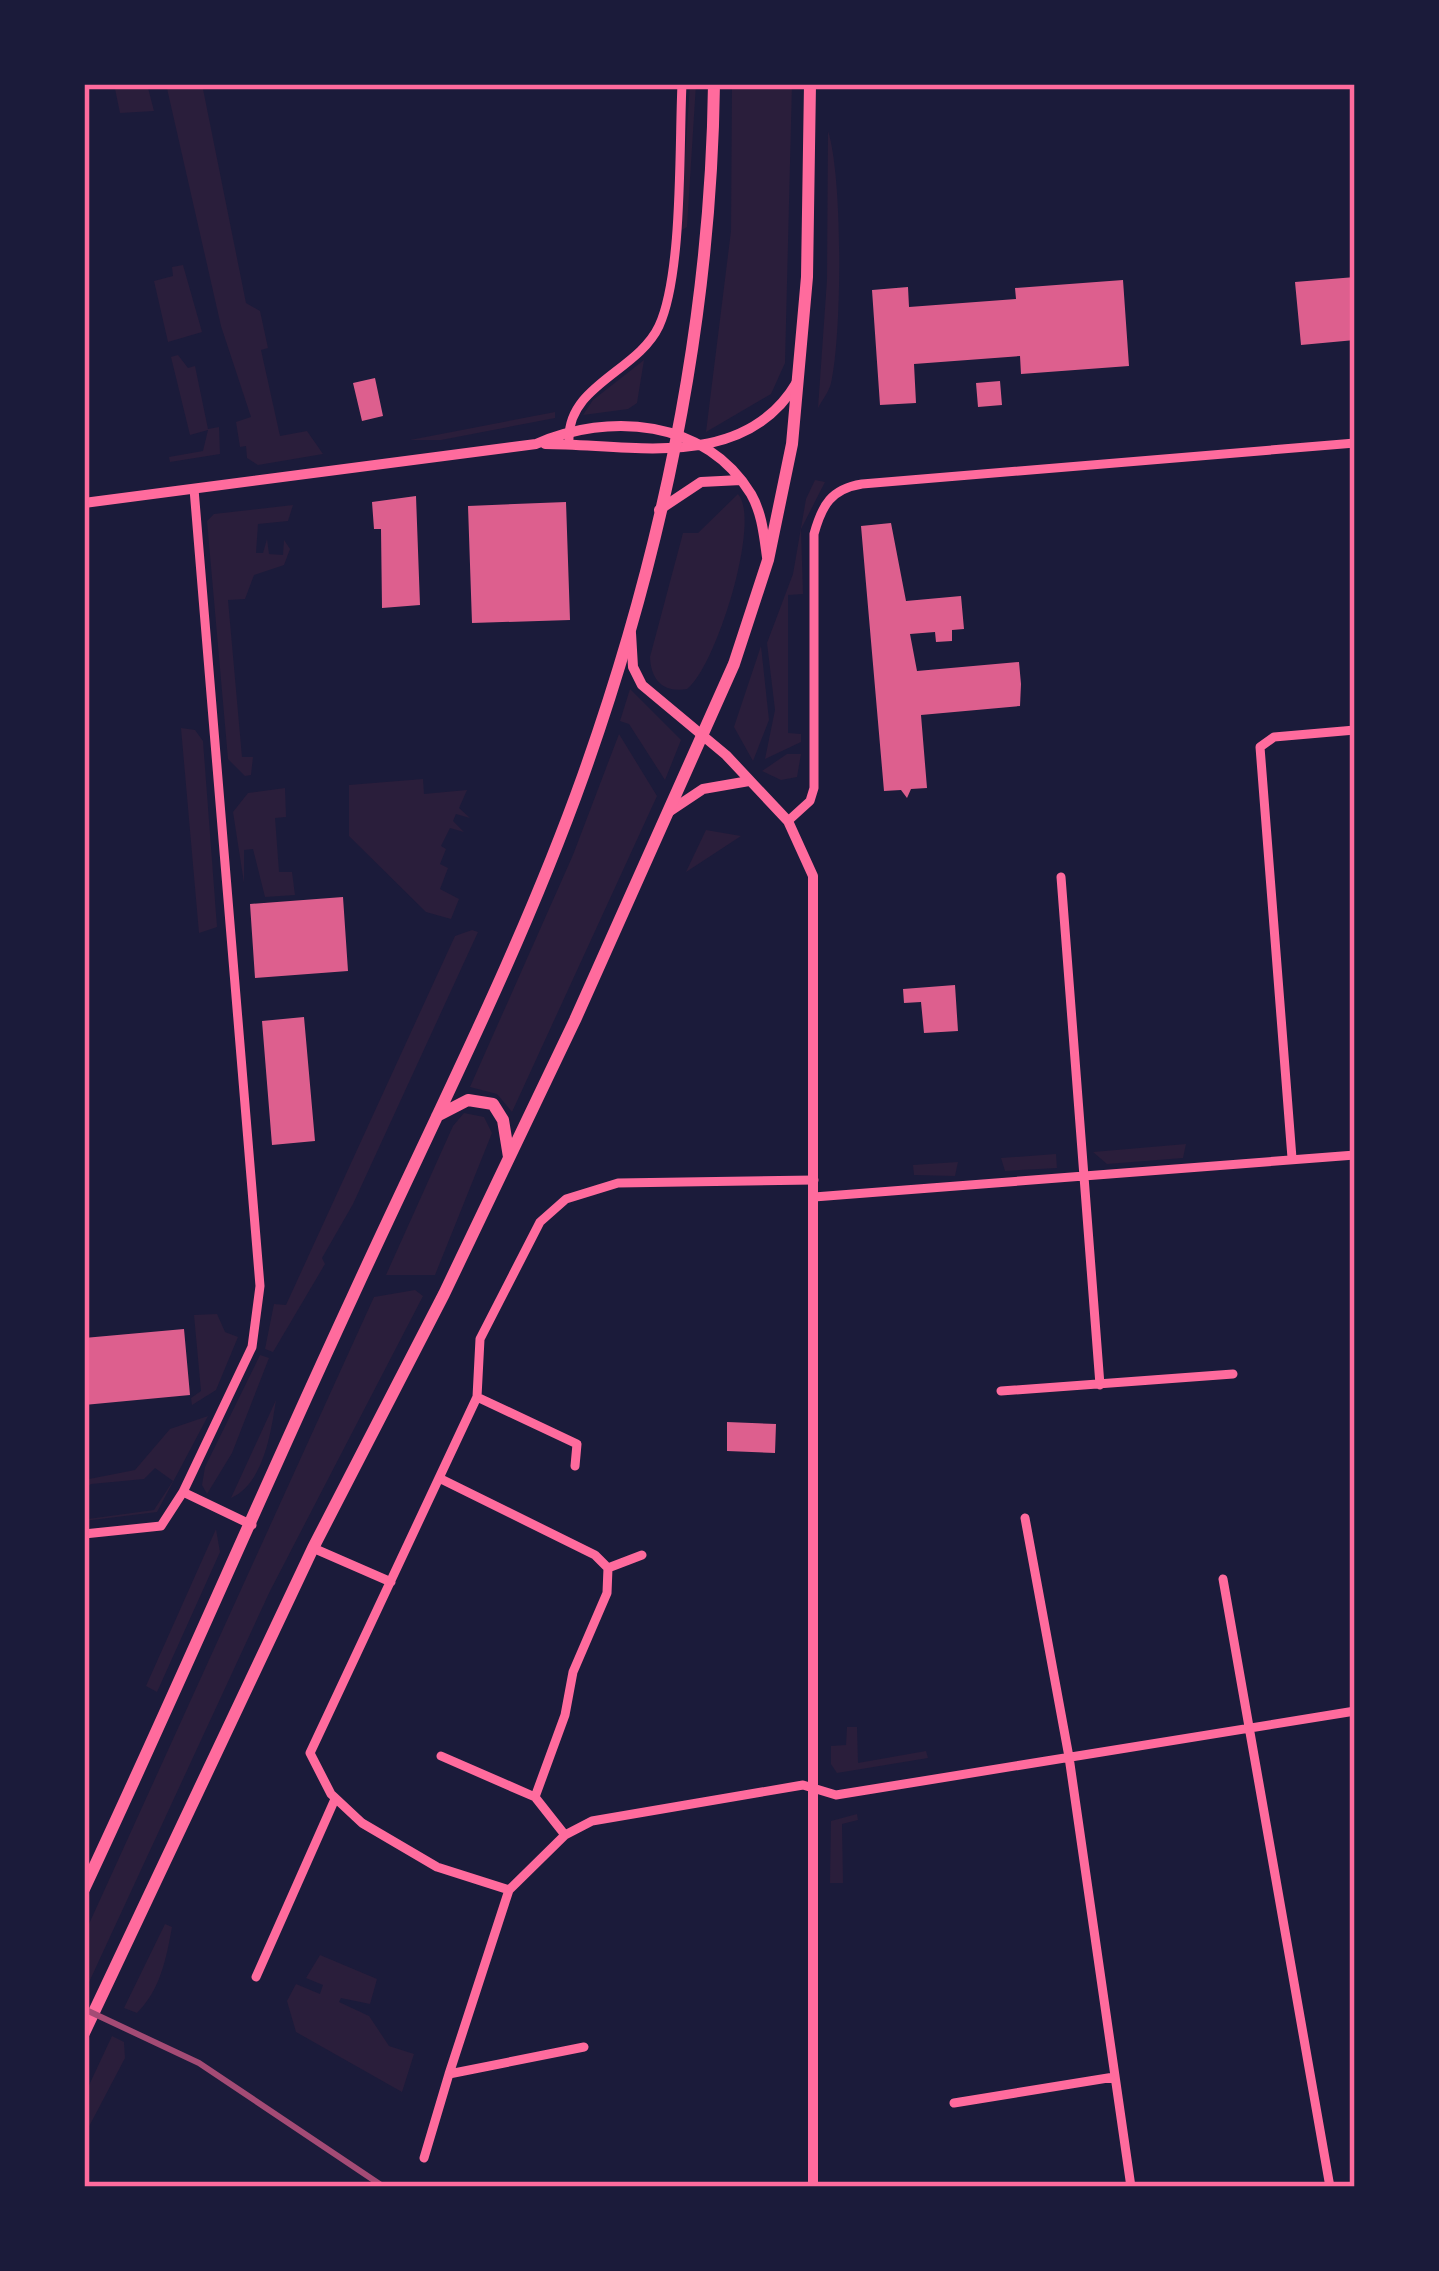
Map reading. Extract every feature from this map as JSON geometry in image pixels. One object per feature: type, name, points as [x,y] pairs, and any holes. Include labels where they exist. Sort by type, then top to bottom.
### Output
[{"type":"main road","points":[[84,1889],[564,825],[632,623],[674,450],[704,262],[713,84]]},
{"type":"main road","points":[[84,2033],[313,1548],[509,1158],[705,737],[768,560],[801,375],[811,84]]},
{"type":"main road","points":[[436,1116],[468,1100],[493,1104],[503,1120],[509,1158]]},
{"type":"street","points":[[569,444],[579,403],[643,347],[660,324],[669,282],[682,84]]},
{"type":"street","points":[[84,502],[536,444],[674,450],[700,446],[733,435],[772,411],[801,375]]},
{"type":"street","points":[[536,444],[569,430],[613,424],[677,433],[741,480],[758,510],[768,560]]},
{"type":"street","points":[[788,821],[810,801],[814,788],[814,534],[823,506],[836,492],[862,484],[1355,443]]},
{"type":"street","points":[[659,510],[700,482],[741,480]]},
{"type":"street","points":[[84,1534],[161,1526],[183,1492],[252,1346],[260,1286],[194,489]]},
{"type":"street","points":[[632,623],[633,668],[642,686],[705,737],[788,821],[813,876],[813,2187]]},
{"type":"street","points":[[1292,1158],[1259,747],[1274,737],[1355,730]]},
{"type":"street","points":[[670,812],[704,789],[749,781]]},
{"type":"street","points":[[1061,877],[1100,1385]]},
{"type":"street","points":[[814,1196],[1355,1155]]},
{"type":"street","points":[[508,1890],[458,1876],[409,1852],[335,1799],[310,1753],[477,1396],[480,1339],[534,1233],[555,1206],[601,1185],[814,1180]]},
{"type":"street","points":[[1001,1391],[1233,1374]]},
{"type":"street","points":[[477,1396],[577,1444],[575,1466]]},
{"type":"street","points":[[439,1478],[595,1555],[608,1568],[607,1593],[573,1672],[565,1715],[535,1797]]},
{"type":"street","points":[[183,1492],[252,1525]]},
{"type":"street","points":[[1025,1518],[1069,1757],[1131,2187]]},
{"type":"street","points":[[313,1548],[391,1582]]},
{"type":"street","points":[[608,1568],[642,1555]]},
{"type":"street","points":[[1223,1580],[1330,2187]]},
{"type":"street","points":[[424,2158],[508,1890],[565,1835],[602,1818],[814,1785],[836,1795],[1355,1712]]},
{"type":"street","points":[[441,1756],[535,1797],[565,1835]]},
{"type":"street","points":[[256,1977],[335,1799]]},
{"type":"street","points":[[449,2074],[584,2047]]},
{"type":"street","points":[[954,2103],[1114,2077]]},
{"type":"shaded area","points":[[114,84],[147,84],[154,111],[120,113]]},
{"type":"shaded area","points":[[166,84],[202,84],[246,303],[260,311],[268,348],[261,350],[280,436],[307,431],[323,454],[258,465],[247,458],[246,446],[240,447],[236,422],[251,417],[221,326]]},
{"type":"shaded area","points":[[690,84],[696,84],[687,227],[680,231]]},
{"type":"shaded area","points":[[732,84],[792,84],[785,363],[771,394],[706,432],[731,231]]},
{"type":"shaded area","points":[[828,131],[836,183],[839,295],[831,383],[818,408],[827,280]]},
{"type":"shaded area","points":[[183,265],[202,332],[168,342],[154,281],[173,276],[172,267]]},
{"type":"shaded area","points":[[178,355],[188,368],[195,366],[208,429],[219,427],[220,454],[170,462],[169,457],[203,451],[208,430],[190,435],[171,357]]},
{"type":"shaded area","points":[[644,360],[637,403],[628,409],[583,415],[593,400]]},
{"type":"shaded area","points":[[555,412],[555,418],[441,440],[410,440]]},
{"type":"shaded area","points":[[815,480],[825,482],[801,529],[803,594],[788,595],[788,733],[801,734],[801,742],[765,759],[775,710],[767,643],[793,574],[806,499]]},
{"type":"shaded area","points":[[738,494],[744,509],[744,533],[722,626],[687,689],[665,687],[653,672],[650,657],[683,533],[698,533]]},
{"type":"shaded area","points":[[293,505],[288,521],[258,524],[256,553],[263,553],[267,539],[269,554],[283,555],[284,540],[290,549],[284,565],[254,575],[245,599],[228,600],[242,757],[253,757],[251,775],[245,776],[228,759],[207,521],[214,514]]},
{"type":"shaded area","points":[[761,646],[769,720],[753,761],[734,727]]},
{"type":"shaded area","points":[[630,689],[681,740],[665,780],[629,724],[620,721]]},
{"type":"shaded area","points":[[181,728],[195,730],[203,741],[217,927],[199,933]]},
{"type":"shaded area","points":[[619,734],[657,796],[512,1112],[497,1094],[470,1087],[573,855]]},
{"type":"shaded area","points":[[787,754],[801,754],[797,777],[781,780],[762,771]]},
{"type":"shaded area","points":[[423,779],[424,794],[467,790],[459,808],[470,818],[456,814],[453,821],[464,832],[450,828],[441,846],[446,849],[440,864],[448,868],[440,889],[459,899],[451,919],[426,912],[349,836],[349,785]]},
{"type":"shaded area","points":[[285,788],[286,817],[275,818],[279,872],[292,872],[295,895],[265,897],[253,849],[244,850],[244,883],[233,812],[248,793]]},
{"type":"shaded area","points":[[706,830],[741,836],[686,872]]},
{"type":"shaded area","points":[[478,932],[353,1204],[322,1258],[325,1264],[273,1352],[265,1349],[274,1304],[286,1305],[455,936]]},
{"type":"shaded area","points":[[464,1113],[484,1117],[492,1133],[435,1275],[386,1275],[453,1126]]},
{"type":"shaded area","points":[[1186,1144],[1183,1158],[1107,1164],[1093,1152]]},
{"type":"shaded area","points":[[1056,1154],[1057,1168],[1005,1171],[1001,1158]]},
{"type":"shaded area","points":[[958,1162],[955,1176],[914,1175],[913,1165]]},
{"type":"shaded area","points":[[415,1290],[423,1296],[270,1591],[84,1993],[84,1935],[374,1297]]},
{"type":"shaded area","points":[[217,1314],[225,1332],[238,1337],[216,1390],[192,1405],[191,1398],[201,1391],[194,1315]]},
{"type":"shaded area","points":[[260,1355],[269,1358],[232,1453],[207,1494],[202,1485],[205,1467]]},
{"type":"shaded area","points":[[276,1400],[258,1469],[231,1498]]},
{"type":"shaded area","points":[[208,1416],[157,1512],[84,1521],[84,1507],[88,1519],[154,1510],[173,1481],[155,1468],[144,1479],[91,1484],[84,1490],[84,1480],[135,1470],[170,1429]]},
{"type":"shaded area","points":[[216,1529],[220,1552],[157,1692],[146,1686]]},
{"type":"shaded area","points":[[847,1727],[857,1727],[858,1763],[926,1751],[928,1758],[837,1773],[831,1764],[831,1746],[846,1745]]},
{"type":"shaded area","points":[[857,1814],[858,1820],[842,1824],[843,1883],[830,1883],[831,1821]]},
{"type":"shaded area","points":[[165,1924],[172,1927],[157,1984],[137,2013],[124,2008]]},
{"type":"shaded area","points":[[320,1955],[377,1979],[370,2004],[341,1998],[339,2002],[369,2016],[389,2046],[414,2054],[402,2092],[296,2032],[287,2001],[296,1984],[320,1994],[323,1985],[306,1978]]},
{"type":"shaded area","points":[[112,2036],[124,2042],[125,2058],[84,2136],[84,2096]]},
{"type":"building","points":[[1355,277],[1355,340],[1301,345],[1295,282]]},
{"type":"building","points":[[1123,280],[1129,366],[1021,374],[1020,356],[914,364],[916,403],[880,405],[872,290],[908,287],[909,307],[1016,299],[1015,288]]},
{"type":"building","points":[[375,378],[383,416],[362,421],[353,383]]},
{"type":"building","points":[[1000,381],[1002,405],[978,407],[976,383]]},
{"type":"building","points":[[416,496],[420,605],[382,608],[381,529],[374,529],[372,502]]},
{"type":"building","points":[[566,502],[570,620],[472,623],[468,506]]},
{"type":"building","points":[[891,523],[906,601],[961,596],[964,629],[952,630],[952,641],[936,642],[935,632],[910,634],[917,671],[1019,662],[1021,684],[1020,706],[921,715],[927,788],[911,789],[907,798],[901,790],[884,791],[861,526]]},
{"type":"building","points":[[343,897],[348,971],[255,978],[250,904]]},
{"type":"building","points":[[955,985],[958,1031],[924,1033],[921,1002],[904,1003],[903,989]]},
{"type":"building","points":[[304,1017],[315,1141],[272,1145],[262,1021]]},
{"type":"building","points":[[184,1329],[190,1395],[84,1405],[84,1338]]},
{"type":"building","points":[[727,1422],[776,1424],[775,1453],[727,1451]]},
{"type":"railway","points":[[84,2009],[199,2063],[384,2187]]}]
